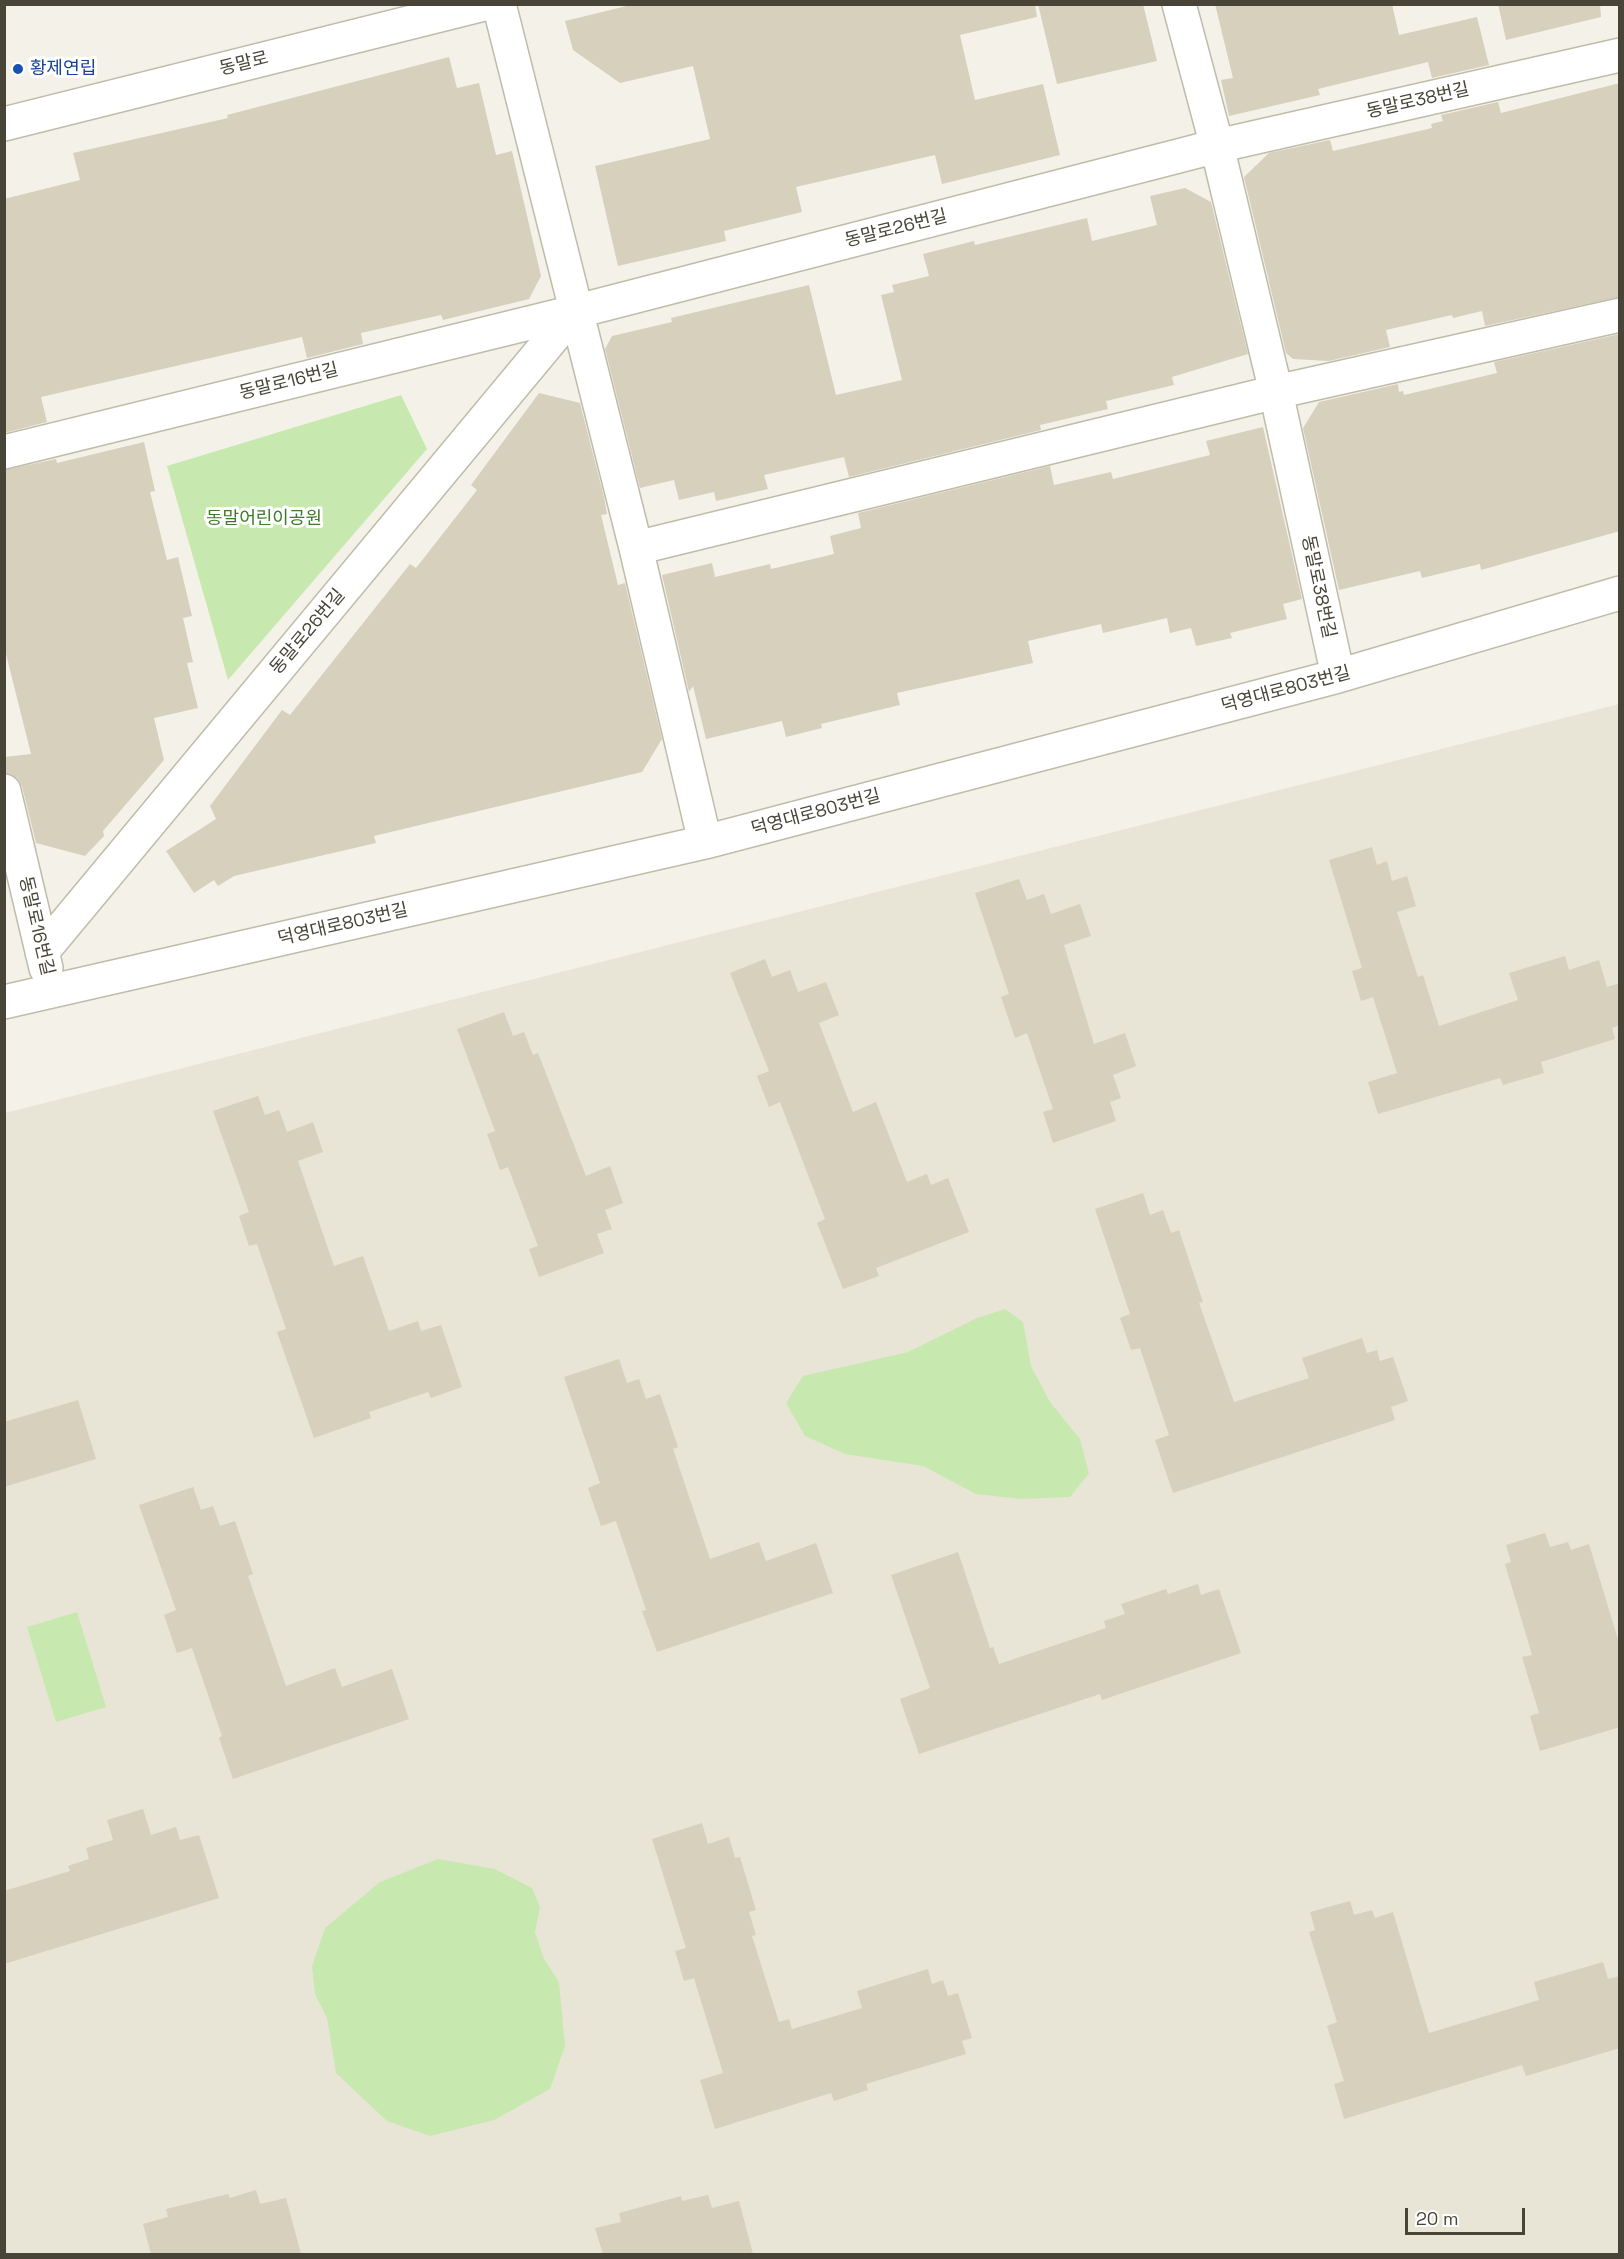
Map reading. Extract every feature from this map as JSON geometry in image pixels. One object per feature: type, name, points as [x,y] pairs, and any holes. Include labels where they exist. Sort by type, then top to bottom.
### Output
[{"type":"street","name":"동말로","points":[[4,124],[484,4]]},
{"type":"street","points":[[499,4],[574,312],[636,548],[705,842]]},
{"type":"street","name":"동말로38번길","points":[[1179,4],[1217,146],[1276,392],[1338,676]]},
{"type":"street","name":"동말로38번길","points":[[1217,146],[1620,55]]},
{"type":"street","name":"동말로26번길","points":[[42,952],[574,312],[1217,146]]},
{"type":"street","name":"동말로16번길","points":[[4,452],[574,312]]},
{"type":"street","points":[[636,548],[1276,392],[1620,315]]},
{"type":"street","name":"덕영대로803번길","points":[[4,1002],[705,842],[1338,676],[1620,593]]},
{"type":"street","name":"동말로16번길","points":[[4,791],[52,991]]},
{"type":"shaded area","points":[[1619,704],[1619,2254],[5,2254],[5,1113]]},
{"type":"green space","name":"동말어린이공원","points":[[401,395],[427,449],[228,680],[167,466]]},
{"type":"green space","points":[[1005,1309],[1023,1322],[1031,1366],[1050,1402],[1080,1439],[1089,1473],[1070,1497],[1021,1499],[976,1494],[923,1466],[845,1454],[805,1436],[786,1403],[803,1376],[908,1352],[977,1318]]},
{"type":"green space","points":[[77,1612],[106,1707],[56,1722],[27,1627]]},
{"type":"green space","points":[[438,1859],[495,1869],[532,1888],[540,1907],[535,1932],[544,1959],[559,1982],[565,2046],[550,2089],[494,2120],[430,2136],[387,2121],[336,2073],[327,2018],[315,1994],[312,1966],[325,1928],[380,1882]]},
{"type":"building","points":[[635,4],[1035,4],[1037,17],[960,35],[975,100],[1043,84],[1060,155],[942,184],[935,155],[796,187],[802,212],[724,231],[726,241],[618,266],[595,166],[710,139],[693,66],[620,83],[573,50],[565,21]]},
{"type":"building","points":[[1038,4],[1143,4],[1157,61],[1057,84]]},
{"type":"building","points":[[1215,4],[1392,4],[1399,35],[1477,17],[1489,65],[1432,78],[1428,62],[1318,89],[1320,95],[1229,116],[1221,80],[1233,78]]},
{"type":"building","points":[[1498,4],[1600,4],[1601,17],[1506,40]]},
{"type":"building","points":[[449,57],[457,88],[479,83],[496,155],[512,151],[541,276],[529,299],[443,320],[441,315],[361,333],[363,344],[307,358],[302,337],[41,397],[47,422],[4,433],[4,199],[80,180],[73,153],[228,118],[227,115]]},
{"type":"building","points":[[1620,83],[1620,297],[1485,326],[1482,311],[1453,318],[1452,315],[1386,330],[1390,347],[1329,361],[1293,359],[1286,353],[1244,177],[1269,153],[1330,140],[1333,151],[1432,128],[1431,124],[1443,121],[1441,115],[1498,102],[1501,113]]},
{"type":"building","points":[[1185,188],[1211,202],[1248,354],[1172,377],[1174,385],[1106,401],[1108,409],[1040,425],[1041,430],[849,477],[844,457],[764,475],[768,489],[716,501],[714,492],[679,500],[674,480],[640,488],[605,349],[612,336],[672,322],[671,318],[809,285],[836,395],[902,380],[881,295],[894,292],[892,285],[929,276],[923,254],[974,241],[975,245],[1087,218],[1092,241],[1157,225],[1150,196]]},
{"type":"building","points":[[1620,334],[1620,531],[1481,570],[1480,564],[1422,578],[1420,571],[1339,590],[1303,428],[1319,402],[1398,384],[1399,392],[1403,391],[1404,395],[1497,373],[1494,362]]},
{"type":"building","points":[[539,393],[580,403],[604,497],[607,514],[601,515],[618,585],[625,583],[662,739],[642,772],[374,836],[376,843],[234,876],[218,886],[214,880],[194,893],[166,851],[216,819],[210,806],[282,710],[290,715],[410,564],[416,568],[477,490],[471,485]]},
{"type":"building","points":[[1263,427],[1302,599],[1283,604],[1287,619],[1230,633],[1232,638],[1196,646],[1191,628],[1170,633],[1167,618],[1103,633],[1101,624],[1028,641],[1033,663],[897,693],[900,705],[821,724],[822,728],[786,737],[782,721],[706,739],[693,686],[689,692],[662,575],[712,563],[715,577],[770,564],[771,569],[834,554],[830,536],[861,528],[858,513],[1050,466],[1054,485],[1111,472],[1113,479],[1210,455],[1206,441]]},
{"type":"building","points":[[144,442],[155,491],[150,492],[167,560],[178,557],[192,616],[183,618],[193,662],[187,663],[198,708],[154,718],[164,760],[103,831],[104,836],[85,856],[36,843],[22,786],[17,778],[4,773],[4,757],[31,754],[4,646],[4,470],[56,459],[57,463]]},
{"type":"building","points":[[1372,847],[1377,865],[1387,861],[1392,881],[1407,876],[1416,906],[1397,912],[1418,977],[1423,975],[1439,1026],[1518,1000],[1509,973],[1565,956],[1569,970],[1599,960],[1607,987],[1620,983],[1620,1025],[1612,1028],[1615,1039],[1541,1062],[1544,1073],[1503,1085],[1500,1078],[1378,1114],[1368,1082],[1397,1073],[1373,997],[1361,1001],[1352,971],[1362,968],[1329,860]]},
{"type":"building","points":[[1019,879],[1027,900],[1044,894],[1051,914],[1080,904],[1091,936],[1064,945],[1094,1044],[1125,1033],[1136,1066],[1113,1075],[1121,1098],[1110,1102],[1116,1121],[1053,1143],[1043,1112],[1053,1109],[1027,1033],[1015,1038],[1001,997],[1009,994],[975,893]]},
{"type":"building","points":[[765,959],[772,977],[790,970],[798,992],[826,982],[839,1015],[819,1023],[853,1112],[876,1102],[907,1182],[927,1174],[931,1185],[948,1178],[969,1232],[876,1268],[879,1276],[843,1289],[817,1223],[825,1219],[780,1102],[769,1107],[757,1076],[769,1071],[730,973]]},
{"type":"building","points":[[504,1012],[513,1036],[524,1032],[533,1055],[538,1053],[586,1176],[610,1166],[623,1203],[605,1210],[612,1229],[597,1234],[604,1253],[539,1277],[529,1249],[538,1246],[508,1167],[500,1170],[487,1134],[495,1131],[457,1029]]},
{"type":"building","points":[[258,1096],[265,1115],[279,1110],[287,1132],[313,1122],[323,1152],[298,1161],[334,1266],[363,1256],[389,1331],[418,1321],[421,1331],[441,1325],[462,1387],[431,1398],[428,1392],[369,1412],[371,1418],[314,1438],[277,1332],[286,1329],[257,1244],[249,1246],[239,1216],[249,1212],[213,1111]]},
{"type":"building","points":[[1143,1193],[1150,1215],[1163,1210],[1171,1233],[1179,1230],[1203,1302],[1199,1303],[1234,1402],[1309,1378],[1302,1358],[1362,1338],[1367,1353],[1377,1350],[1380,1361],[1393,1357],[1408,1401],[1391,1407],[1395,1420],[1173,1493],[1155,1440],[1169,1435],[1140,1348],[1131,1350],[1120,1318],[1130,1314],[1095,1209]]},
{"type":"building","points":[[619,1359],[627,1383],[639,1379],[646,1399],[660,1394],[678,1447],[673,1449],[710,1559],[759,1542],[766,1561],[816,1543],[833,1593],[657,1652],[642,1611],[646,1610],[616,1521],[601,1526],[588,1488],[600,1483],[564,1377]]},
{"type":"building","points":[[78,1400],[96,1459],[4,1487],[4,1422]]},
{"type":"building","points":[[193,1487],[201,1510],[213,1506],[220,1526],[235,1521],[253,1574],[248,1576],[286,1686],[335,1668],[342,1687],[392,1669],[409,1719],[233,1779],[219,1738],[222,1736],[192,1648],[177,1653],[164,1615],[176,1610],[139,1505]]},
{"type":"building","points":[[1545,1533],[1550,1547],[1568,1542],[1571,1550],[1589,1544],[1620,1646],[1620,1727],[1540,1751],[1530,1716],[1539,1713],[1522,1657],[1532,1655],[1505,1564],[1511,1562],[1506,1545]]},
{"type":"building","points":[[958,1552],[990,1648],[993,1647],[999,1664],[1106,1628],[1104,1621],[1125,1614],[1121,1604],[1166,1589],[1168,1594],[1198,1584],[1201,1595],[1219,1589],[1241,1653],[1102,1700],[1100,1694],[919,1754],[900,1699],[930,1688],[891,1575]]},
{"type":"building","points":[[143,1809],[151,1835],[176,1827],[180,1840],[199,1835],[219,1898],[4,1964],[4,1891],[70,1871],[68,1866],[89,1859],[86,1848],[113,1840],[107,1820]]},
{"type":"building","points":[[702,1823],[708,1844],[729,1837],[735,1858],[740,1857],[756,1910],[749,1912],[756,1935],[752,1936],[779,2022],[789,2019],[792,2029],[862,2008],[857,1991],[928,1969],[932,1984],[943,1980],[948,1996],[958,1993],[972,2038],[962,2041],[966,2054],[866,2084],[868,2090],[834,2101],[831,2093],[715,2129],[700,2080],[723,2073],[694,1978],[684,1981],[675,1951],[686,1948],[652,1839]]},
{"type":"building","points":[[1350,1901],[1354,1915],[1372,1910],[1375,1918],[1393,1912],[1429,2033],[1539,2000],[1534,1982],[1603,1962],[1608,1979],[1620,1976],[1620,2048],[1526,2076],[1522,2065],[1344,2119],[1334,2084],[1344,2081],[1327,2026],[1337,2022],[1309,1932],[1315,1930],[1310,1912]]},
{"type":"building","points":[[256,2190],[260,2204],[286,2198],[301,2254],[151,2254],[143,2224],[168,2217],[166,2209],[228,2194],[230,2198]]},
{"type":"building","points":[[708,2195],[712,2208],[739,2201],[753,2254],[603,2254],[595,2228],[621,2222],[619,2213],[681,2196],[682,2201]]},
{"type":"place","name":"황제연립","points":[[18,69]]}]
